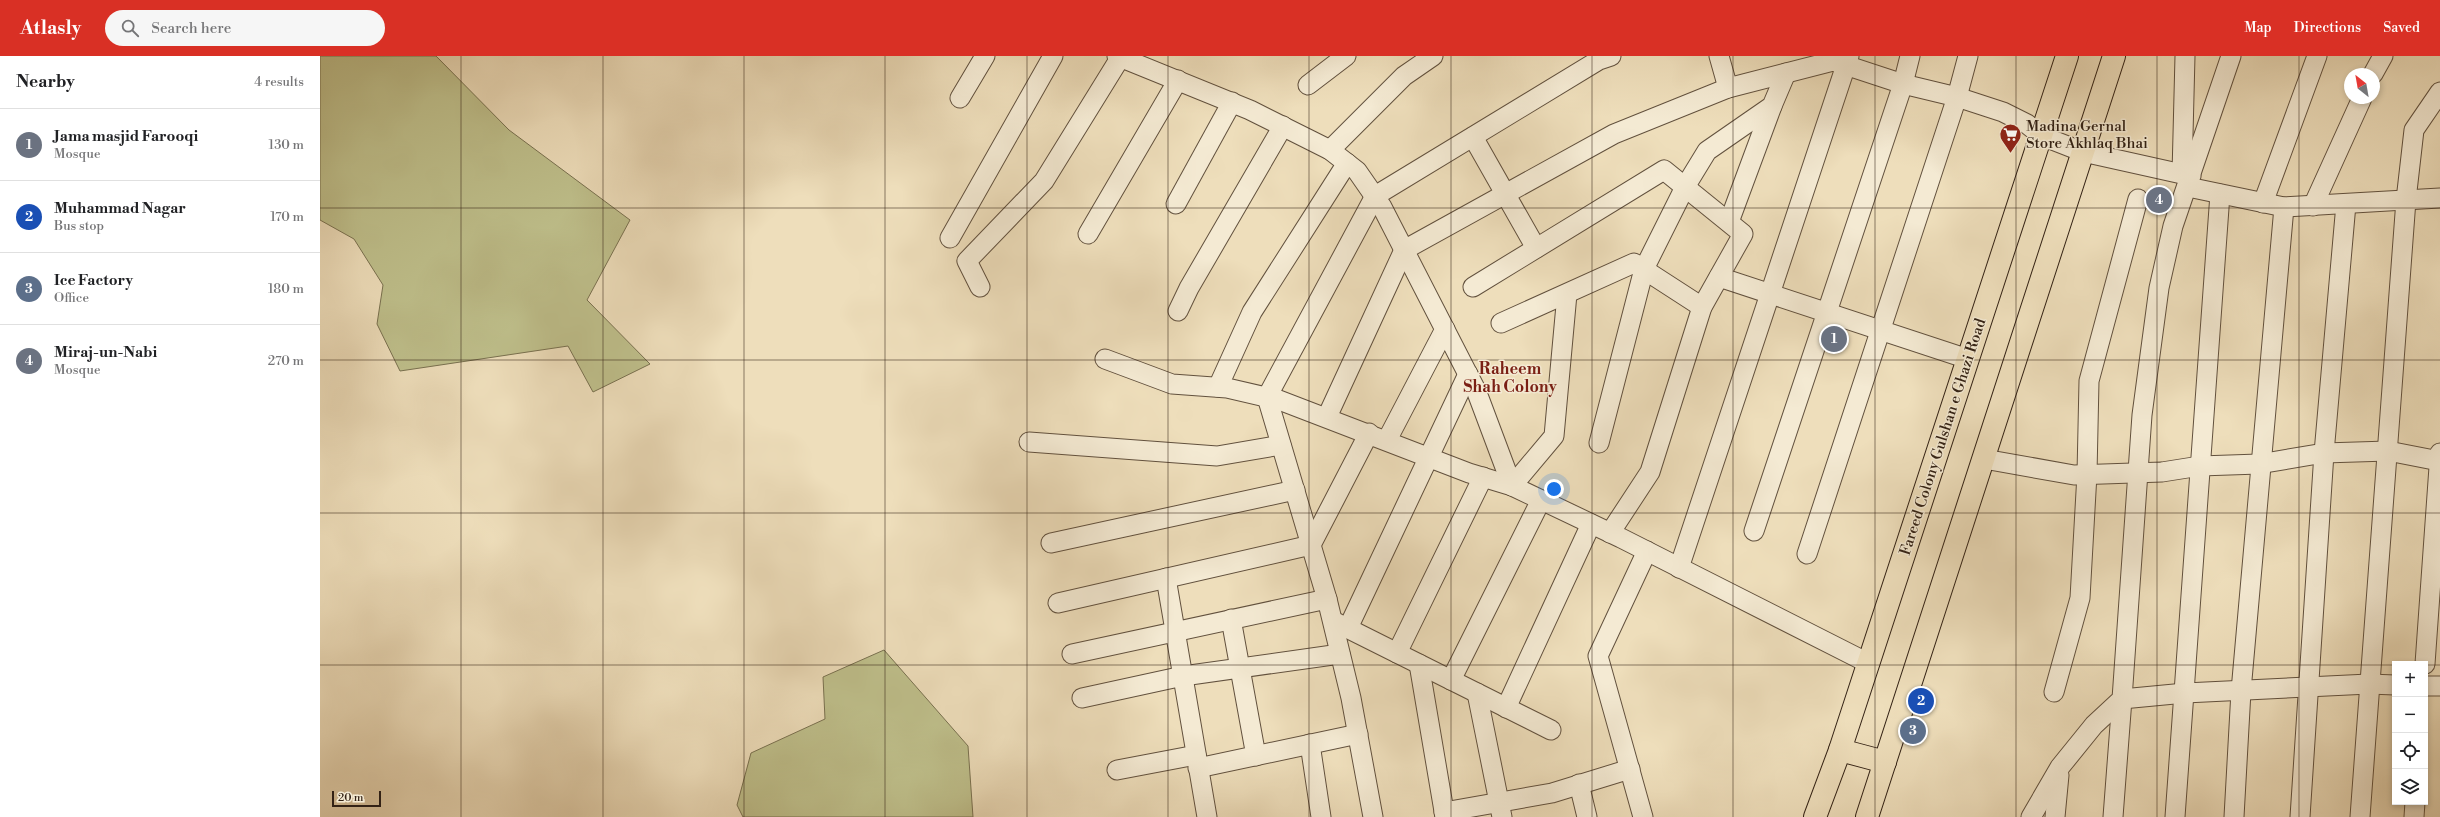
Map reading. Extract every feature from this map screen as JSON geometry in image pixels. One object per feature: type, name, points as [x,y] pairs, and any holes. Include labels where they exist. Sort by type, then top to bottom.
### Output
[{"type":"main road","name":"Fareed Colony Gulshan e Ghazi Road","points":[[1815,817],[1840,750],[2067,56]]},
{"type":"main road","points":[[1867,817],[2114,56]]},
{"type":"main road","points":[[1840,750],[1885,762]]},
{"type":"street","points":[[960,98],[985,56]]},
{"type":"street","points":[[950,238],[1053,56]]},
{"type":"street","points":[[1308,85],[1346,56]]},
{"type":"street","points":[[1330,150],[1408,63],[1433,56]]},
{"type":"street","points":[[1373,817],[1358,734],[1340,654],[1340,624],[1327,599],[1267,397],[1374,196],[1599,60],[1611,56]]},
{"type":"street","points":[[1719,56],[1728,88]]},
{"type":"street","points":[[1754,532],[1903,84],[1910,56]]},
{"type":"street","points":[[1807,554],[1957,97],[1968,56]]},
{"type":"street","points":[[2185,56],[2187,179]]},
{"type":"street","points":[[2113,817],[2142,415],[2159,288],[2173,226],[2187,179],[2231,56]]},
{"type":"street","points":[[2262,203],[2317,56]]},
{"type":"street","points":[[2376,68],[2383,56]]},
{"type":"street","points":[[980,286],[967,260],[1044,181],[1128,58],[1232,102],[1283,126],[1330,150],[1357,171],[1374,196],[1404,250],[1476,390],[1512,486]]},
{"type":"street","points":[[1327,417],[1404,250],[1614,134],[1728,88],[1833,61],[1848,61],[1903,84],[1957,97],[2003,112],[2027,124],[2042,136],[2083,152],[2187,179],[2220,194],[2284,208],[2440,198]]},
{"type":"street","points":[[1679,568],[1848,61]]},
{"type":"street","points":[[1728,222],[1786,73]]},
{"type":"street","points":[[1088,234],[1178,80]]},
{"type":"street","points":[[2360,817],[2406,200],[2414,130],[2440,92]]},
{"type":"street","points":[[1176,204],[1232,102]]},
{"type":"street","points":[[2313,206],[2359,104]]},
{"type":"street","points":[[1599,443],[1644,270],[1685,187],[1707,151],[1772,106]]},
{"type":"street","points":[[1178,311],[1189,288],[1283,126]]},
{"type":"street","points":[[1473,136],[1536,248]]},
{"type":"street","points":[[1218,387],[1252,312],[1347,163]]},
{"type":"street","points":[[1473,287],[1664,170],[1743,234],[1702,307],[1650,472],[1610,533]]},
{"type":"street","points":[[2175,817],[2220,194]]},
{"type":"street","points":[[2054,692],[2080,598],[2087,474],[2089,381],[2138,199]]},
{"type":"street","points":[[2300,817],[2324,453],[2346,204]]},
{"type":"street","points":[[2234,817],[2241,692],[2260,464],[2284,208]]},
{"type":"street","points":[[1501,323],[1634,263],[1702,307]]},
{"type":"street","points":[[1719,277],[1968,359]]},
{"type":"street","points":[[1512,486],[1554,436],[1567,294]]},
{"type":"street","points":[[1387,440],[1445,329]]},
{"type":"street","points":[[1104,359],[1172,384],[1218,387],[1267,397],[1327,417],[1429,457],[1512,486],[1647,551],[1868,663]]},
{"type":"street","points":[[1340,624],[1429,457],[1468,374]]},
{"type":"street","points":[[1058,603],[1311,545],[1369,433]]},
{"type":"street","points":[[1029,442],[1217,456],[1281,445]]},
{"type":"street","points":[[1984,459],[2074,475],[2162,472],[2200,466],[2260,464],[2324,453],[2388,452],[2440,457],[2425,661]]},
{"type":"street","points":[[1397,653],[1484,477]]},
{"type":"street","points":[[1052,543],[1295,490]]},
{"type":"street","points":[[1451,680],[1541,500]]},
{"type":"street","points":[[1506,708],[1591,524]]},
{"type":"street","points":[[1643,817],[1598,656],[1647,551]]},
{"type":"street","points":[[1166,578],[1206,817]]},
{"type":"street","points":[[1072,654],[1175,630],[1327,599]]},
{"type":"street","points":[[1231,619],[1256,756]]},
{"type":"street","points":[[1340,624],[1551,730]]},
{"type":"street","points":[[1082,698],[1183,676],[1340,654]]},
{"type":"street","points":[[1420,664],[1444,815],[1501,810],[1630,769]]},
{"type":"street","points":[[2031,817],[2060,767],[2094,725],[2122,699],[2185,693],[2241,692],[2369,684],[2392,685]]},
{"type":"street","points":[[2428,686],[2440,686]]},
{"type":"street","points":[[1477,693],[1501,810]]},
{"type":"street","points":[[1117,770],[1256,756],[1358,734]]},
{"type":"street","points":[[1310,744],[1321,817]]},
{"type":"street","points":[[2055,817],[2060,767]]},
{"type":"street","points":[[1579,784],[1587,817]]},
{"type":"street","points":[[2414,817],[2415,805]]},
{"type":"green space","points":[[320,56],[436,56],[509,130],[630,220],[587,300],[650,364],[593,392],[568,346],[400,371],[377,324],[383,285],[354,239],[320,220]]},
{"type":"green space","points":[[884,650],[968,746],[973,817],[743,817],[737,805],[751,753],[825,719],[823,677]]},
{"type":"place","name":"Madina Gernal Store Akhlaq Bhai","points":[[2010,154]]},
{"type":"place","name":"Miraj-un-Nabi","points":[[2159,200]]},
{"type":"place","name":"Jama masjid Farooqi","points":[[1834,339]]},
{"type":"place","name":"Muhammad Nagar","points":[[1921,701]]},
{"type":"place","name":"Ice Factory","points":[[1913,731]]},
{"type":"district","name":"Raheem Shah Colony","points":[[1510,378]]}]
